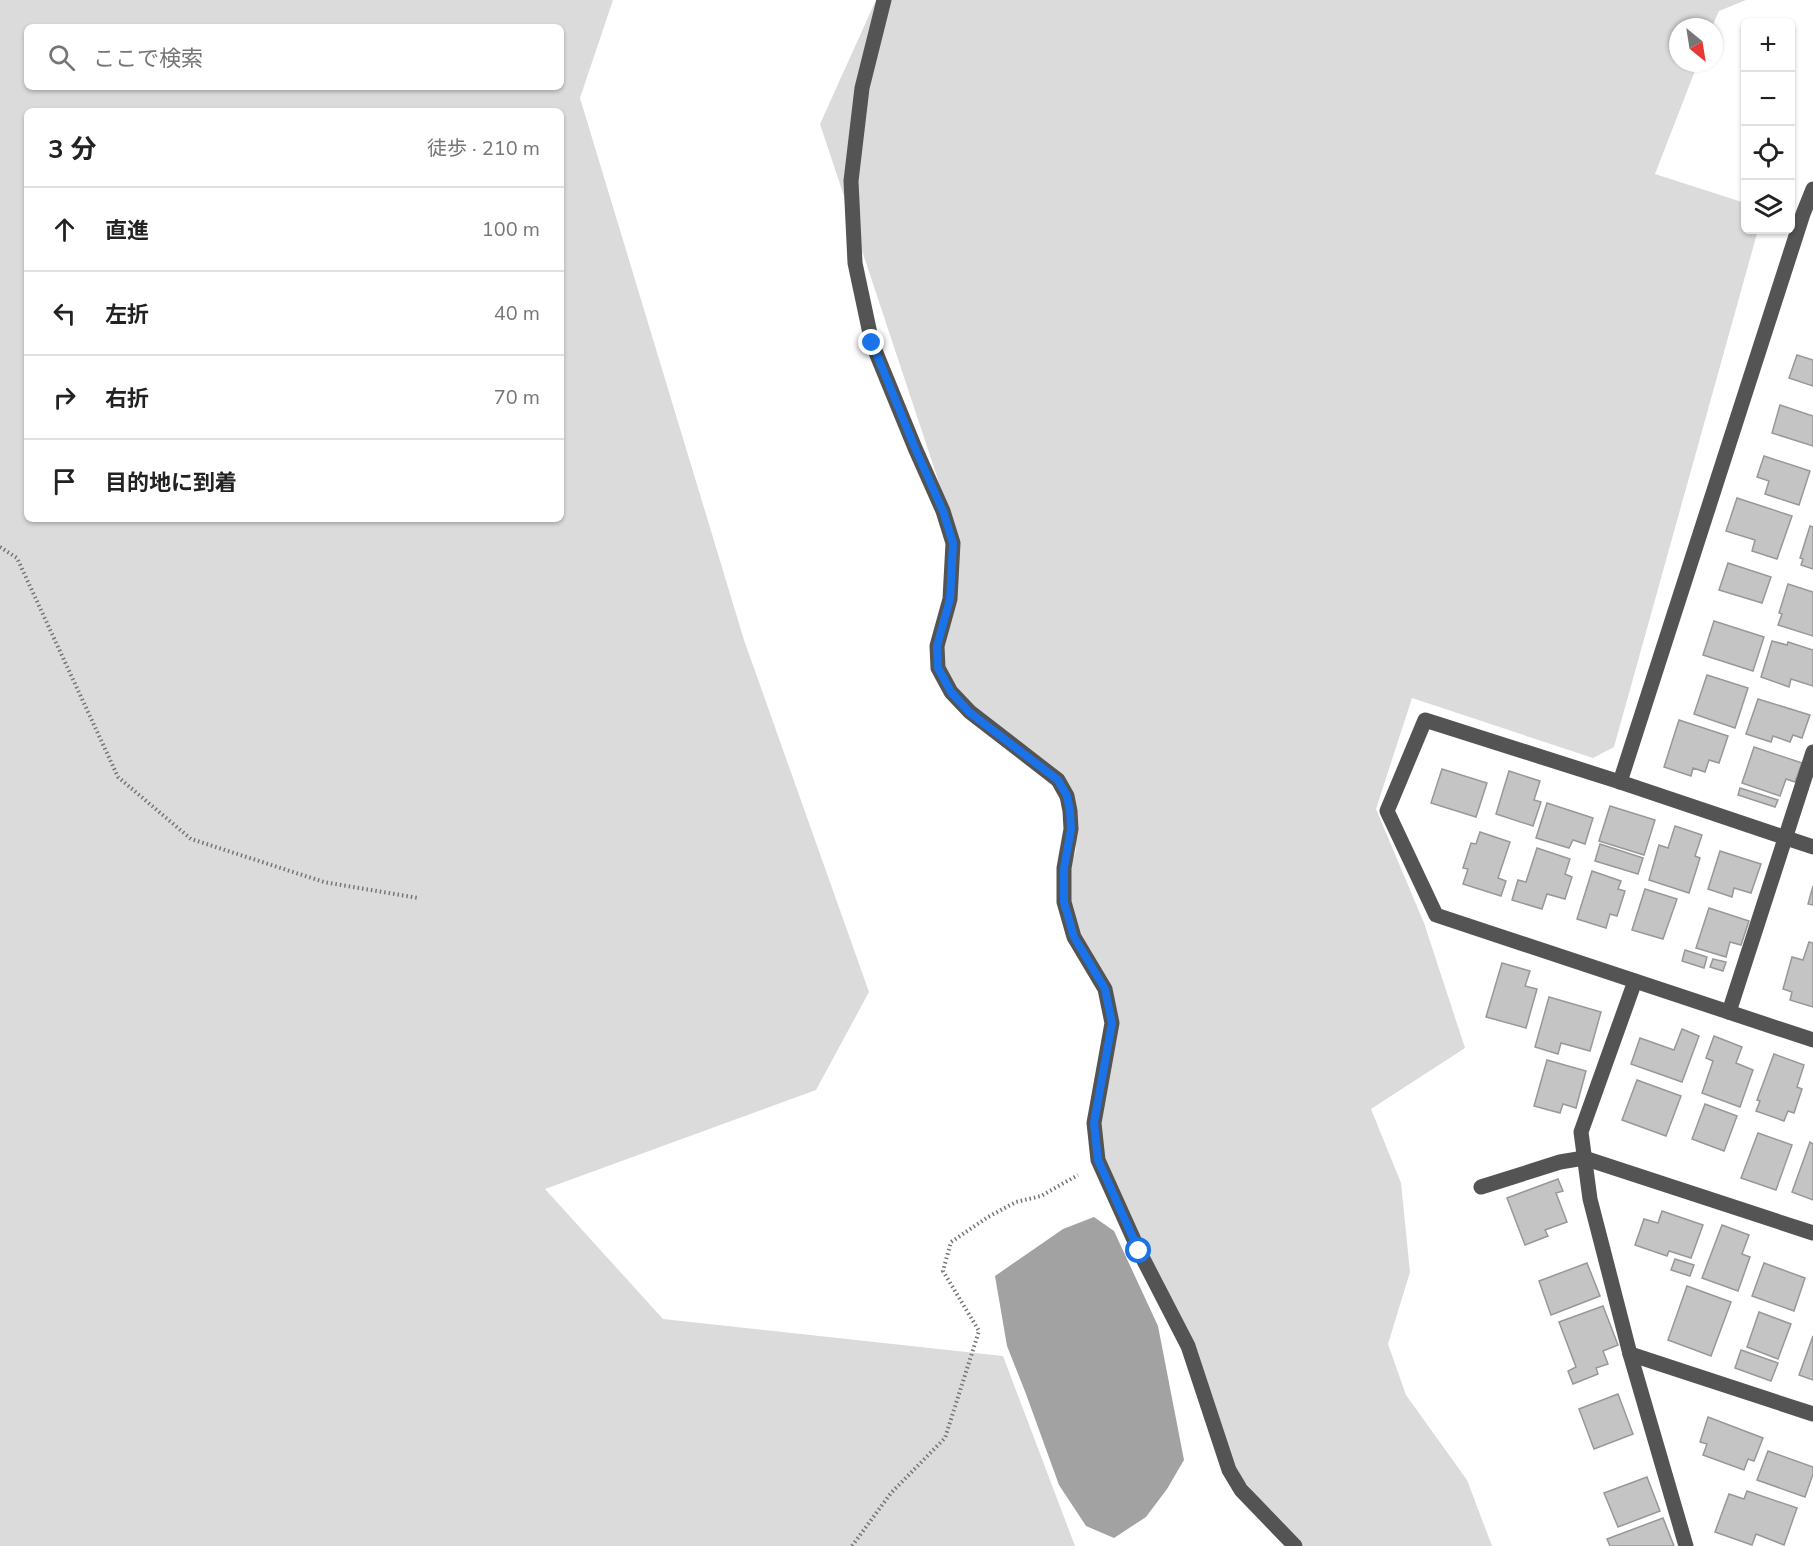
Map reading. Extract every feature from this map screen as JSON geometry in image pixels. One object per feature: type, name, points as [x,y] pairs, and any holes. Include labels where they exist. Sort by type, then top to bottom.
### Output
[{"type":"street","points":[[884,0],[862,88],[851,182],[855,263],[872,343],[943,511],[953,543],[950,599],[937,646],[938,668],[951,692],[969,712],[1058,780],[1067,796],[1071,829],[1064,868],[1064,902],[1074,937],[1105,989],[1112,1023],[1094,1123],[1098,1160],[1139,1251],[1188,1346],[1229,1470],[1241,1490],[1294,1546]]},
{"type":"street","points":[[1620,782],[1813,189]]},
{"type":"street","points":[[1813,847],[1425,720],[1387,811],[1436,915],[1813,1040]]},
{"type":"street","points":[[1729,1012],[1813,752]]},
{"type":"street","points":[[1635,981],[1581,1132],[1590,1199],[1630,1354],[1686,1546]]},
{"type":"street","points":[[1481,1187],[1560,1162],[1584,1158],[1813,1233]]},
{"type":"street","points":[[1630,1354],[1813,1414]]},
{"type":"path","points":[[0,547],[17,558],[118,777],[191,839],[324,882],[418,898]]},
{"type":"path","points":[[852,1546],[891,1493],[945,1438],[979,1332],[943,1271],[951,1242],[988,1217],[1016,1202],[1041,1196],[1081,1173],[1098,1160]]},
{"type":"shaded area","points":[[0,0],[613,0],[580,98],[744,640],[869,992],[816,1090],[545,1189],[663,1319],[1003,1356],[1075,1546],[0,1546]]},
{"type":"shaded area","points":[[876,0],[1746,0],[1719,11],[1716,18],[1669,18],[1669,72],[1695,72],[1655,174],[1741,202],[1741,234],[1757,234],[1614,747],[1593,758],[1412,698],[1376,809],[1424,923],[1465,1048],[1371,1109],[1401,1183],[1410,1272],[1388,1344],[1406,1395],[1467,1480],[1492,1546],[1299,1546],[1238,1474],[1102,1153],[1099,1127],[1117,1020],[1077,933],[1069,904],[1070,868],[1076,850],[1076,809],[1073,794],[962,696],[942,664],[957,537],[820,124]]},
{"type":"shaded area","points":[[1094,1217],[1114,1231],[1158,1326],[1184,1460],[1167,1489],[1146,1517],[1114,1538],[1086,1526],[1059,1485],[1007,1346],[995,1276],[1063,1229]]},
{"type":"building","points":[[1797,355],[1813,360],[1813,386],[1789,378]]},
{"type":"building","points":[[1780,405],[1813,416],[1813,446],[1772,433]]},
{"type":"building","points":[[1764,456],[1810,471],[1799,505],[1765,494],[1769,481],[1757,477]]},
{"type":"building","points":[[1737,498],[1792,516],[1777,559],[1752,551],[1755,540],[1726,531]]},
{"type":"building","points":[[1810,526],[1813,527],[1813,569],[1801,565],[1803,559],[1800,558]]},
{"type":"building","points":[[1728,563],[1771,577],[1762,603],[1719,590]]},
{"type":"building","points":[[1788,584],[1813,592],[1813,636],[1778,625],[1782,614],[1779,613]]},
{"type":"building","points":[[1714,621],[1764,637],[1753,671],[1703,655]]},
{"type":"building","points":[[1772,641],[1787,645],[1788,642],[1813,650],[1813,686],[1791,679],[1789,687],[1761,677]]},
{"type":"building","points":[[1707,675],[1748,688],[1735,728],[1694,714]]},
{"type":"building","points":[[1758,699],[1810,715],[1802,738],[1793,735],[1790,742],[1773,736],[1771,742],[1746,734]]},
{"type":"building","points":[[1679,720],[1728,736],[1719,763],[1709,760],[1705,772],[1693,768],[1691,776],[1664,767]]},
{"type":"building","points":[[1754,747],[1802,763],[1795,782],[1786,779],[1780,796],[1742,783]]},
{"type":"building","points":[[1442,769],[1487,783],[1476,817],[1431,803]]},
{"type":"building","points":[[1509,771],[1540,781],[1534,800],[1541,802],[1533,826],[1496,814]]},
{"type":"building","points":[[1740,788],[1778,800],[1775,807],[1738,795]]},
{"type":"building","points":[[1547,803],[1593,818],[1585,844],[1573,840],[1569,848],[1536,838]]},
{"type":"building","points":[[1610,806],[1655,820],[1644,855],[1599,841]]},
{"type":"building","points":[[1675,826],[1702,835],[1695,856],[1700,858],[1689,893],[1649,880],[1659,845],[1668,848]]},
{"type":"building","points":[[1480,832],[1510,842],[1498,878],[1506,881],[1501,896],[1463,884],[1468,869],[1463,868],[1471,843],[1476,844]]},
{"type":"building","points":[[1600,844],[1643,858],[1638,874],[1595,861]]},
{"type":"building","points":[[1537,848],[1570,859],[1565,874],[1572,877],[1565,899],[1547,894],[1542,909],[1512,900],[1518,880],[1526,882]]},
{"type":"building","points":[[1720,851],[1761,864],[1751,893],[1734,888],[1732,897],[1708,889]]},
{"type":"building","points":[[1592,871],[1621,881],[1618,889],[1625,891],[1617,916],[1610,914],[1606,928],[1577,919]]},
{"type":"building","points":[[1813,886],[1813,905],[1808,904]]},
{"type":"building","points":[[1645,889],[1677,899],[1663,939],[1632,930]]},
{"type":"building","points":[[1709,908],[1749,921],[1741,945],[1730,942],[1726,957],[1696,948]]},
{"type":"building","points":[[1809,942],[1813,943],[1813,1007],[1790,1000],[1792,992],[1783,989],[1792,957],[1803,960]]},
{"type":"building","points":[[1685,950],[1707,957],[1704,968],[1682,961]]},
{"type":"building","points":[[1713,959],[1726,962],[1723,971],[1710,967]]},
{"type":"building","points":[[1502,963],[1530,971],[1525,986],[1537,989],[1526,1028],[1486,1017]]},
{"type":"building","points":[[1549,997],[1601,1012],[1590,1051],[1561,1043],[1558,1054],[1535,1047]]},
{"type":"building","points":[[1682,1029],[1699,1036],[1682,1082],[1631,1064],[1640,1038],[1674,1050]]},
{"type":"building","points":[[1714,1036],[1742,1047],[1736,1063],[1753,1070],[1740,1107],[1702,1093],[1713,1061],[1706,1058]]},
{"type":"building","points":[[1774,1054],[1804,1065],[1797,1087],[1802,1089],[1794,1113],[1788,1111],[1784,1121],[1756,1111],[1760,1101],[1757,1100]]},
{"type":"building","points":[[1547,1060],[1586,1071],[1576,1108],[1563,1104],[1560,1113],[1534,1106]]},
{"type":"building","points":[[1637,1080],[1681,1096],[1666,1136],[1622,1120]]},
{"type":"building","points":[[1705,1104],[1737,1116],[1724,1151],[1692,1139]]},
{"type":"building","points":[[1758,1133],[1792,1145],[1776,1190],[1741,1178]]},
{"type":"building","points":[[1810,1142],[1813,1144],[1813,1200],[1792,1192]]},
{"type":"building","points":[[1558,1179],[1563,1191],[1556,1193],[1567,1222],[1545,1230],[1548,1236],[1525,1245],[1507,1198]]},
{"type":"building","points":[[1662,1211],[1703,1225],[1691,1258],[1669,1251],[1667,1256],[1635,1245],[1644,1219],[1658,1223]]},
{"type":"building","points":[[1722,1225],[1749,1235],[1742,1254],[1750,1257],[1738,1291],[1702,1278]]},
{"type":"building","points":[[1675,1259],[1694,1265],[1690,1276],[1671,1270]]},
{"type":"building","points":[[1587,1263],[1600,1296],[1551,1315],[1539,1281]]},
{"type":"building","points":[[1764,1263],[1805,1278],[1794,1311],[1752,1296]]},
{"type":"building","points":[[1687,1286],[1731,1302],[1711,1356],[1668,1340]]},
{"type":"building","points":[[1603,1306],[1618,1345],[1603,1351],[1608,1364],[1596,1368],[1598,1374],[1573,1384],[1568,1371],[1576,1367],[1559,1322]]},
{"type":"building","points":[[1759,1312],[1791,1324],[1778,1359],[1747,1347]]},
{"type":"building","points":[[1813,1336],[1813,1380],[1799,1375]]},
{"type":"building","points":[[1741,1350],[1778,1363],[1771,1381],[1735,1368]]},
{"type":"building","points":[[1618,1394],[1633,1434],[1594,1449],[1579,1409]]},
{"type":"building","points":[[1708,1417],[1763,1438],[1754,1461],[1748,1459],[1744,1470],[1703,1455],[1707,1444],[1700,1442]]},
{"type":"building","points":[[1768,1451],[1813,1467],[1813,1474],[1805,1497],[1757,1480]]},
{"type":"building","points":[[1647,1477],[1660,1511],[1618,1527],[1604,1493]]},
{"type":"building","points":[[1747,1491],[1797,1508],[1784,1545],[1756,1534],[1752,1545],[1715,1532],[1729,1494],[1744,1499]]},
{"type":"building","points":[[1663,1518],[1674,1546],[1610,1546],[1607,1539]]},
{"type":"route","points":[[872,343],[943,511],[953,543],[950,599],[937,646],[938,668],[951,692],[969,712],[1058,780],[1067,796],[1071,829],[1064,868],[1064,902],[1074,937],[1105,989],[1112,1023],[1094,1123],[1098,1160],[1139,1251]]}]
